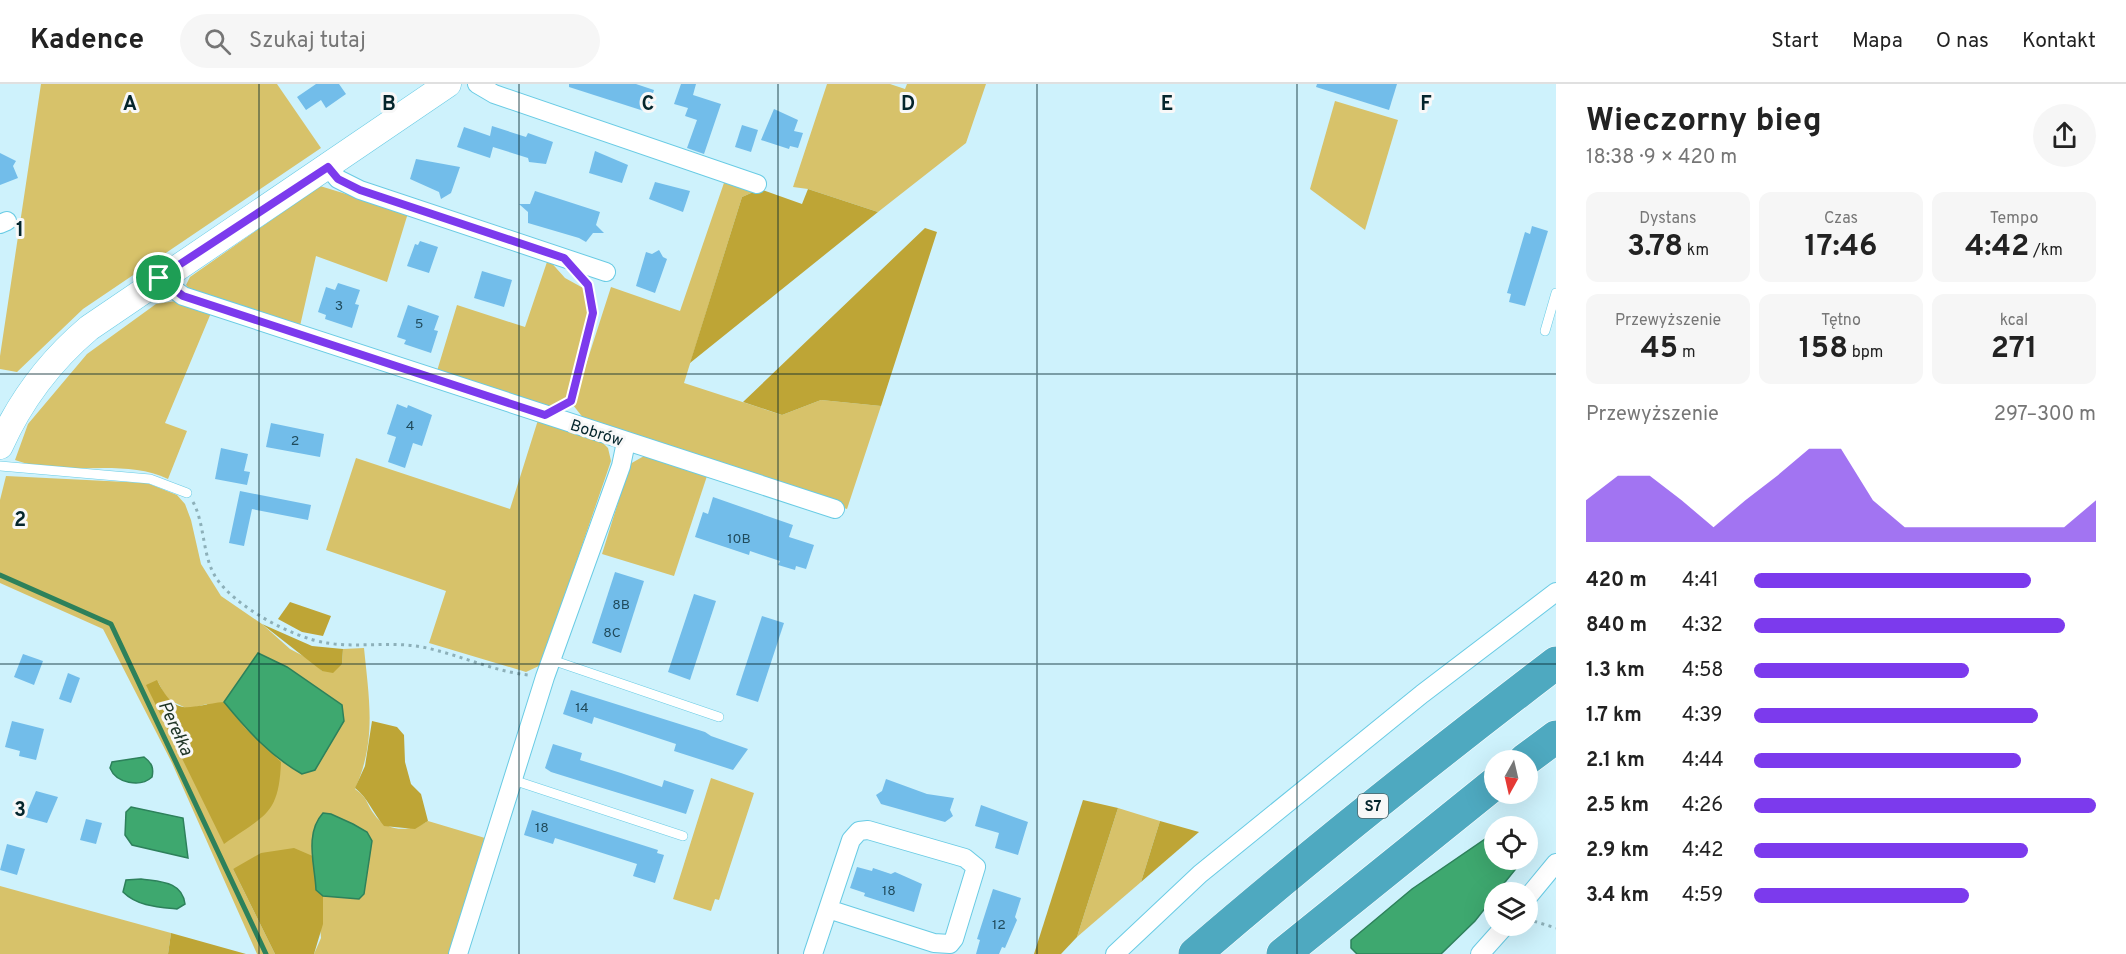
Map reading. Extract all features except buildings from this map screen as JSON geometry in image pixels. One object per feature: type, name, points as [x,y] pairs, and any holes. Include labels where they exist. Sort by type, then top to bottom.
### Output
[{"type":"highway","name":"S7","points":[[1195,954],[1418,770],[1556,663]]},
{"type":"highway","points":[[1538,750],[1556,737]]},
{"type":"highway","points":[[1283,954],[1484,792]]},
{"type":"street","points":[[0,446],[19,408],[52,361],[89,328],[159,278],[328,167],[448,84]]},
{"type":"street","points":[[477,84],[494,94],[758,184]]},
{"type":"street","points":[[328,167],[338,179],[354,188],[606,272]]},
{"type":"street","name":"Bobrów","points":[[159,278],[183,296],[835,509]]},
{"type":"street","points":[[458,954],[549,669],[621,466],[626,442]]},
{"type":"street","points":[[1115,954],[1200,874],[1422,694],[1556,592]]},
{"type":"street","points":[[813,954],[828,909],[851,840],[859,831],[868,830],[965,858],[976,867],[954,939],[950,944],[934,943],[828,909]]},
{"type":"street","points":[[1538,885],[1556,863]]},
{"type":"street","points":[[1480,954],[1496,936]]},
{"type":"lane","points":[[1545,331],[1556,293]]},
{"type":"lane","points":[[0,466],[150,479],[187,493]]},
{"type":"lane","points":[[549,669],[719,717]]},
{"type":"lane","points":[[513,780],[683,836]]},
{"type":"path","points":[[545,415],[571,401],[593,313],[588,285],[564,258]]},
{"type":"path","points":[[187,493],[195,504],[214,575],[246,606],[274,623],[308,639],[327,643],[386,642],[423,647],[516,674],[549,669]]},
{"type":"path","points":[[1538,922],[1556,928]]},
{"type":"shaded area","points":[[41,84],[277,84],[321,148],[83,309],[17,372],[0,369],[0,356]]},
{"type":"shaded area","points":[[827,84],[890,84],[905,89],[907,84],[986,84],[966,143],[878,212],[808,189],[793,187]]},
{"type":"shaded area","points":[[1335,101],[1398,120],[1365,230],[1310,189]]},
{"type":"shaded area","points":[[726,177],[760,189],[742,197],[684,383],[782,415],[821,400],[881,406],[847,509],[588,424],[573,405],[611,287],[680,311]]},
{"type":"shaded area","points":[[320,186],[408,213],[387,282],[316,256],[300,326],[191,291],[186,285],[190,277]]},
{"type":"shaded area","points":[[760,189],[802,204],[808,189],[878,212],[690,363],[742,197]]},
{"type":"shaded area","points":[[925,228],[937,232],[881,406],[821,400],[782,415],[743,402]]},
{"type":"shaded area","points":[[548,259],[565,278],[585,289],[588,312],[567,399],[559,407],[547,409],[437,371],[457,305],[525,327]]},
{"type":"shaded area","points":[[176,301],[211,313],[165,423],[187,431],[168,479],[138,470],[43,467],[15,460],[28,424],[87,354],[156,304]]},
{"type":"shaded area","points":[[538,420],[601,441],[608,448],[611,461],[541,665],[526,672],[429,643],[446,591],[326,550],[356,458],[510,509]]},
{"type":"shaded area","points":[[644,456],[707,476],[674,576],[602,554],[630,464]]},
{"type":"shaded area","points":[[6,476],[147,483],[177,495],[185,504],[191,520],[201,564],[221,596],[262,624],[290,649],[309,659],[322,671],[342,664],[343,649],[364,648],[370,719],[369,736],[362,771],[355,789],[365,798],[379,820],[386,825],[407,829],[428,821],[485,838],[449,954],[314,954],[321,938],[314,857],[233,869],[275,954],[257,954],[172,763],[103,629],[0,583],[0,500]],"holes":[[[157,680],[167,699],[188,709],[207,704],[224,843]]]},
{"type":"shaded area","points":[[290,602],[331,616],[323,636],[302,632],[278,619]]},
{"type":"shaded area","points":[[262,624],[312,646],[343,649],[342,664],[333,673],[322,671]]},
{"type":"shaded area","points":[[258,653],[287,667],[342,705],[344,721],[315,770],[302,774],[290,767],[269,751],[224,702]]},
{"type":"shaded area","points":[[157,680],[164,693],[177,705],[192,707],[224,702],[245,728],[281,762],[280,780],[273,804],[259,820],[224,844],[146,685]]},
{"type":"shaded area","points":[[372,721],[397,727],[404,735],[405,762],[411,784],[421,794],[428,821],[415,829],[384,826],[355,788],[365,766]]},
{"type":"shaded area","points":[[144,757],[152,766],[153,774],[152,777],[141,782],[123,780],[117,777],[110,768],[112,762]]},
{"type":"shaded area","points":[[711,778],[754,793],[719,900],[715,899],[711,911],[673,899]]},
{"type":"shaded area","points":[[1083,800],[1118,808],[1077,937],[1061,954],[1034,954]]},
{"type":"shaded area","points":[[131,807],[183,818],[188,858],[132,845],[125,835],[126,812]]},
{"type":"shaded area","points":[[1118,808],[1160,821],[1141,882],[1077,937]]},
{"type":"shaded area","points":[[323,813],[331,814],[367,832],[372,841],[364,894],[359,899],[323,896],[316,890],[312,840],[317,821]]},
{"type":"shaded area","points":[[1160,821],[1199,832],[1141,882]]},
{"type":"shaded area","points":[[1484,840],[1484,870],[1515,870],[1505,882],[1484,882],[1484,910],[1441,954],[1357,954],[1351,948],[1351,940],[1412,889]]},
{"type":"shaded area","points":[[294,848],[315,857],[316,890],[323,896],[323,924],[314,954],[275,954],[233,869],[261,853]]},
{"type":"shaded area","points":[[141,879],[162,882],[175,887],[183,896],[185,904],[177,909],[155,906],[141,903],[123,892],[126,880]]},
{"type":"shaded area","points":[[0,886],[171,933],[168,954],[0,954]]},
{"type":"shaded area","points":[[171,933],[246,954],[168,954]]},
{"type":"waterway","name":"Perełka","points":[[0,575],[111,624],[266,954]]},
{"type":"route","points":[[328,167],[338,179],[347,185],[564,258],[588,285],[593,313],[571,401],[545,415],[183,296],[159,278],[328,167]]}]
